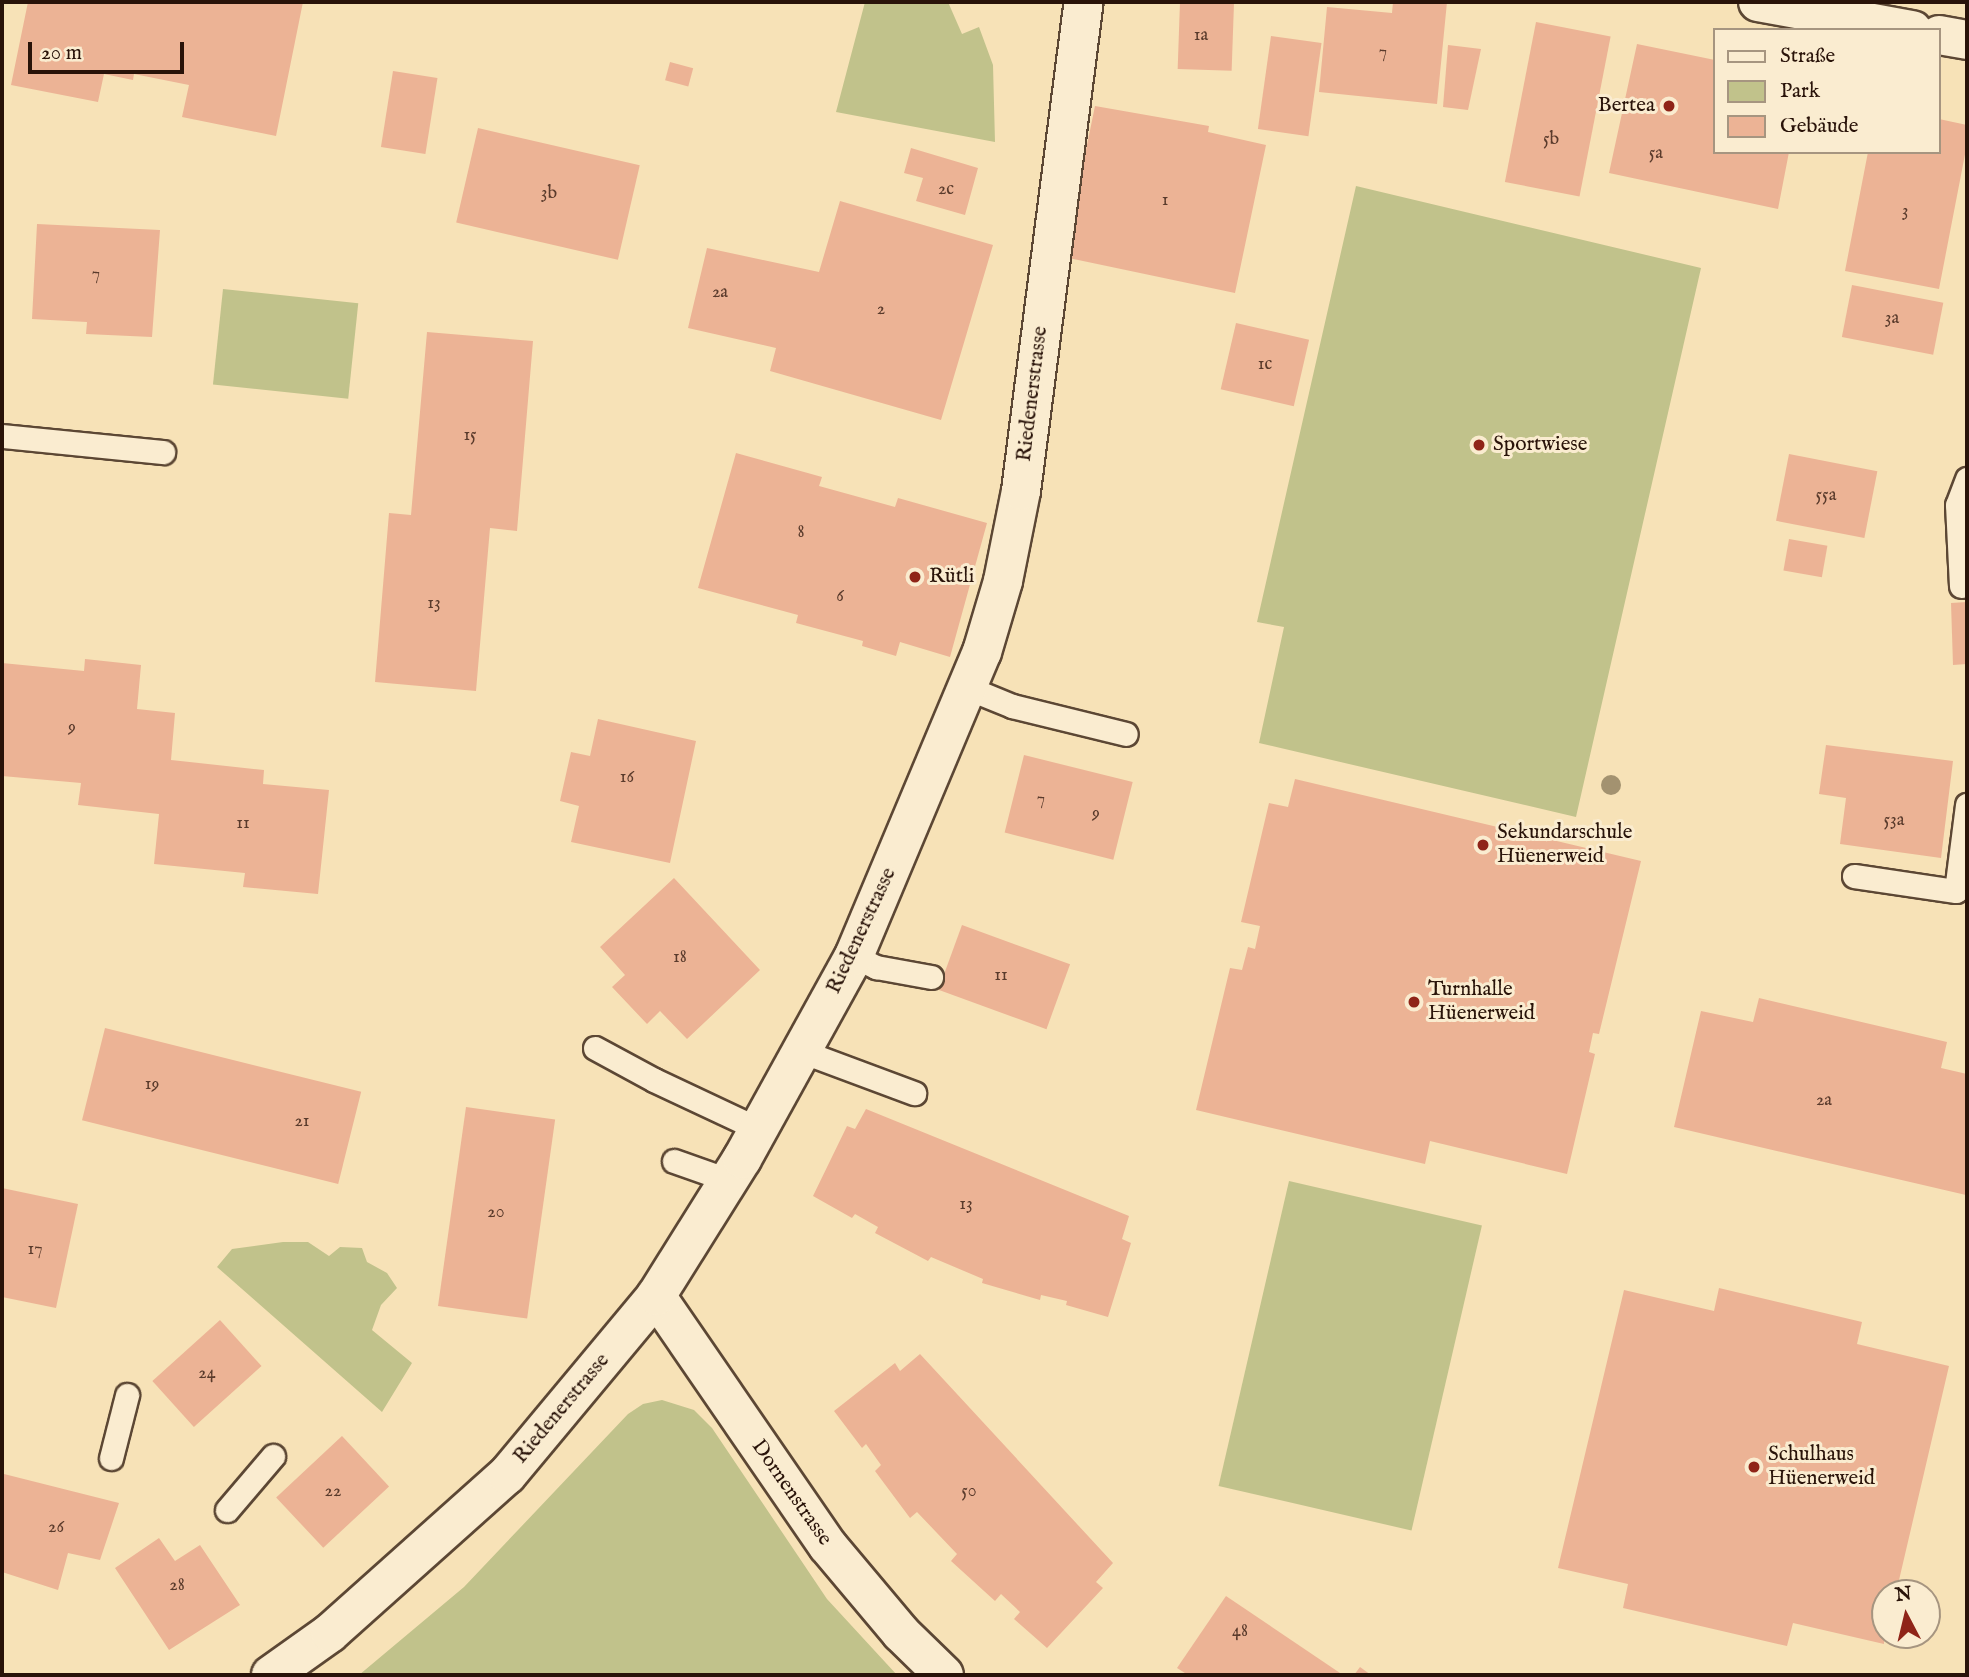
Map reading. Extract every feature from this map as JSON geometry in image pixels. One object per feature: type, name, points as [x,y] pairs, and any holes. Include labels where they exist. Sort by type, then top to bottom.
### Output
[{"type":"street","name":"Riedenerstrasse","points":[[271,1675],[330,1633],[508,1475],[656,1296],[729,1180],[855,956],[968,688],[1003,582],[1021,491],[1084,2]]},
{"type":"street","points":[[1758,2],[1901,28]]},
{"type":"street","points":[[1941,35],[1967,40]]},
{"type":"street","name":"Dornenstrasse","points":[[656,1296],[828,1546],[901,1633],[944,1675]]},
{"type":"lane","points":[[2,436],[163,452]]},
{"type":"lane","points":[[1961,586],[1957,505],[1967,479]]},
{"type":"lane","points":[[968,688],[1012,706],[1126,734]]},
{"type":"lane","points":[[1854,876],[1956,891],[1967,805]]},
{"type":"lane","points":[[855,956],[877,967],[931,977]]},
{"type":"lane","points":[[595,1048],[654,1080],[758,1129]]},
{"type":"lane","points":[[801,1052],[914,1093]]},
{"type":"lane","points":[[674,1161],[729,1180]]},
{"type":"lane","points":[[111,1458],[127,1395]]},
{"type":"lane","points":[[227,1510],[272,1455]]},
{"type":"green space","points":[[865,2],[948,2],[962,34],[979,27],[993,65],[995,142],[836,112]]},
{"type":"green space","name":"Sportwiese","points":[[1356,186],[1701,268],[1576,817],[1259,743],[1284,627],[1257,622]]},
{"type":"green space","points":[[223,289],[358,303],[348,399],[213,384]]},
{"type":"green space","points":[[1289,1181],[1482,1226],[1412,1531],[1219,1486]]},
{"type":"green space","points":[[283,1242],[308,1242],[329,1256],[340,1247],[362,1248],[367,1262],[387,1273],[397,1288],[381,1305],[372,1330],[412,1363],[382,1412],[217,1267],[232,1249]]},
{"type":"green space","points":[[662,1400],[694,1410],[712,1428],[827,1599],[897,1675],[359,1675],[464,1587],[628,1414],[643,1404]]},
{"type":"building","points":[[28,2],[303,2],[276,136],[182,117],[189,85],[134,74],[133,80],[104,74],[98,102],[11,85]]},
{"type":"building","points":[[1180,2],[1234,4],[1232,71],[1178,69]]},
{"type":"building","points":[[1393,2],[1447,2],[1437,104],[1319,92],[1327,7],[1392,13]]},
{"type":"building","points":[[1536,22],[1611,37],[1580,197],[1505,182]]},
{"type":"building","points":[[1271,36],[1322,43],[1308,136],[1258,129]]},
{"type":"building","name":"Bertea","points":[[1637,44],[1714,60],[1714,154],[1789,154],[1778,209],[1609,173]]},
{"type":"building","points":[[1448,45],[1481,49],[1468,110],[1443,107]]},
{"type":"building","points":[[670,62],[693,68],[688,87],[665,80]]},
{"type":"building","points":[[393,71],[437,78],[425,154],[381,147]]},
{"type":"building","points":[[1095,106],[1209,126],[1208,132],[1266,145],[1235,293],[1064,257]]},
{"type":"building","points":[[1941,119],[1967,125],[1967,144],[1939,289],[1845,271],[1868,154],[1941,154]]},
{"type":"building","points":[[478,128],[640,165],[618,260],[456,223]]},
{"type":"building","points":[[911,148],[978,168],[965,215],[916,201],[923,178],[904,173]]},
{"type":"building","points":[[840,201],[993,245],[941,420],[770,371],[776,348],[688,328],[707,248],[819,272]]},
{"type":"building","points":[[37,224],[160,230],[152,337],[86,334],[87,322],[32,319]]},
{"type":"building","points":[[1852,285],[1943,303],[1933,355],[1842,337]]},
{"type":"building","points":[[1236,323],[1309,340],[1294,406],[1221,389]]},
{"type":"building","points":[[427,332],[533,341],[517,531],[490,528],[476,691],[375,682],[389,513],[411,515]]},
{"type":"building","points":[[736,453],[822,477],[819,486],[895,507],[898,498],[987,523],[950,657],[900,642],[896,656],[862,646],[863,641],[796,623],[798,615],[698,588]]},
{"type":"building","points":[[1789,454],[1877,471],[1864,538],[1776,521]]},
{"type":"building","points":[[1789,539],[1827,546],[1822,577],[1783,571]]},
{"type":"building","points":[[1967,602],[1967,664],[1953,665],[1951,603]]},
{"type":"building","points":[[85,659],[141,665],[137,709],[175,713],[171,760],[264,770],[263,784],[329,790],[318,894],[243,887],[245,873],[154,864],[159,814],[78,805],[81,783],[2,776],[2,663],[84,671]]},
{"type":"building","points":[[598,719],[696,741],[670,863],[571,842],[579,806],[560,801],[571,752],[590,756]]},
{"type":"building","points":[[1826,745],[1953,761],[1941,858],[1840,844],[1846,798],[1819,794]]},
{"type":"building","points":[[1024,755],[1133,782],[1113,860],[1005,833]]},
{"type":"building","name":"Turnhalle Hüenerweid","points":[[1295,779],[1641,861],[1599,1034],[1593,1033],[1589,1052],[1595,1054],[1567,1174],[1430,1141],[1425,1164],[1196,1110],[1230,968],[1242,970],[1248,947],[1255,949],[1260,926],[1241,922],[1269,803],[1288,807]]},
{"type":"building","points":[[674,878],[760,970],[687,1039],[660,1011],[647,1024],[612,987],[625,975],[600,947]]},
{"type":"building","points":[[962,925],[1070,964],[1046,1029],[938,990]]},
{"type":"building","points":[[1759,998],[1947,1042],[1941,1068],[1967,1074],[1966,1195],[1674,1127],[1701,1011],[1753,1022]]},
{"type":"building","points":[[105,1028],[361,1092],[338,1184],[82,1120]]},
{"type":"building","points":[[466,1107],[555,1120],[527,1319],[438,1306]]},
{"type":"building","points":[[866,1109],[1129,1216],[1122,1239],[1131,1243],[1108,1317],[1066,1305],[1067,1301],[1041,1295],[1040,1300],[982,1283],[983,1279],[931,1257],[928,1261],[875,1233],[878,1227],[855,1214],[852,1218],[813,1196],[847,1126],[855,1129]]},
{"type":"building","points":[[2,1188],[78,1204],[56,1308],[2,1297]]},
{"type":"building","name":"Schulhaus Hüenerweid","points":[[1719,1288],[1862,1322],[1857,1344],[1949,1366],[1899,1579],[1871,1579],[1871,1641],[1793,1623],[1787,1646],[1623,1608],[1628,1584],[1558,1568],[1624,1290],[1714,1311]]},
{"type":"building","points":[[220,1320],[261,1366],[194,1427],[152,1381]]},
{"type":"building","points":[[920,1354],[1113,1563],[1096,1582],[1103,1588],[1047,1648],[1014,1619],[1020,1612],[1001,1594],[995,1601],[951,1561],[957,1554],[917,1512],[910,1518],[875,1471],[881,1465],[866,1444],[862,1448],[834,1411],[895,1363],[900,1371]]},
{"type":"building","points":[[342,1436],[389,1486],[323,1548],[276,1497]]},
{"type":"building","points":[[4,1474],[119,1503],[100,1560],[68,1553],[58,1590],[2,1572]]},
{"type":"building","points":[[159,1538],[175,1561],[200,1545],[240,1605],[169,1650],[115,1568]]},
{"type":"building","points":[[1226,1596],[1343,1675],[1188,1675],[1177,1668]]},
{"type":"building","points":[[1360,1667],[1371,1675],[1354,1675]]},
{"type":"place","name":"Bertea","points":[[1669,106]]},
{"type":"place","name":"Sportwiese","points":[[1479,445]]},
{"type":"place","name":"Rütli","points":[[915,577]]},
{"type":"place","name":"Sekundarschule Hüenerweid","points":[[1483,845]]},
{"type":"place","name":"Turnhalle Hüenerweid","points":[[1414,1002]]},
{"type":"place","name":"Schulhaus Hüenerweid","points":[[1754,1467]]}]
